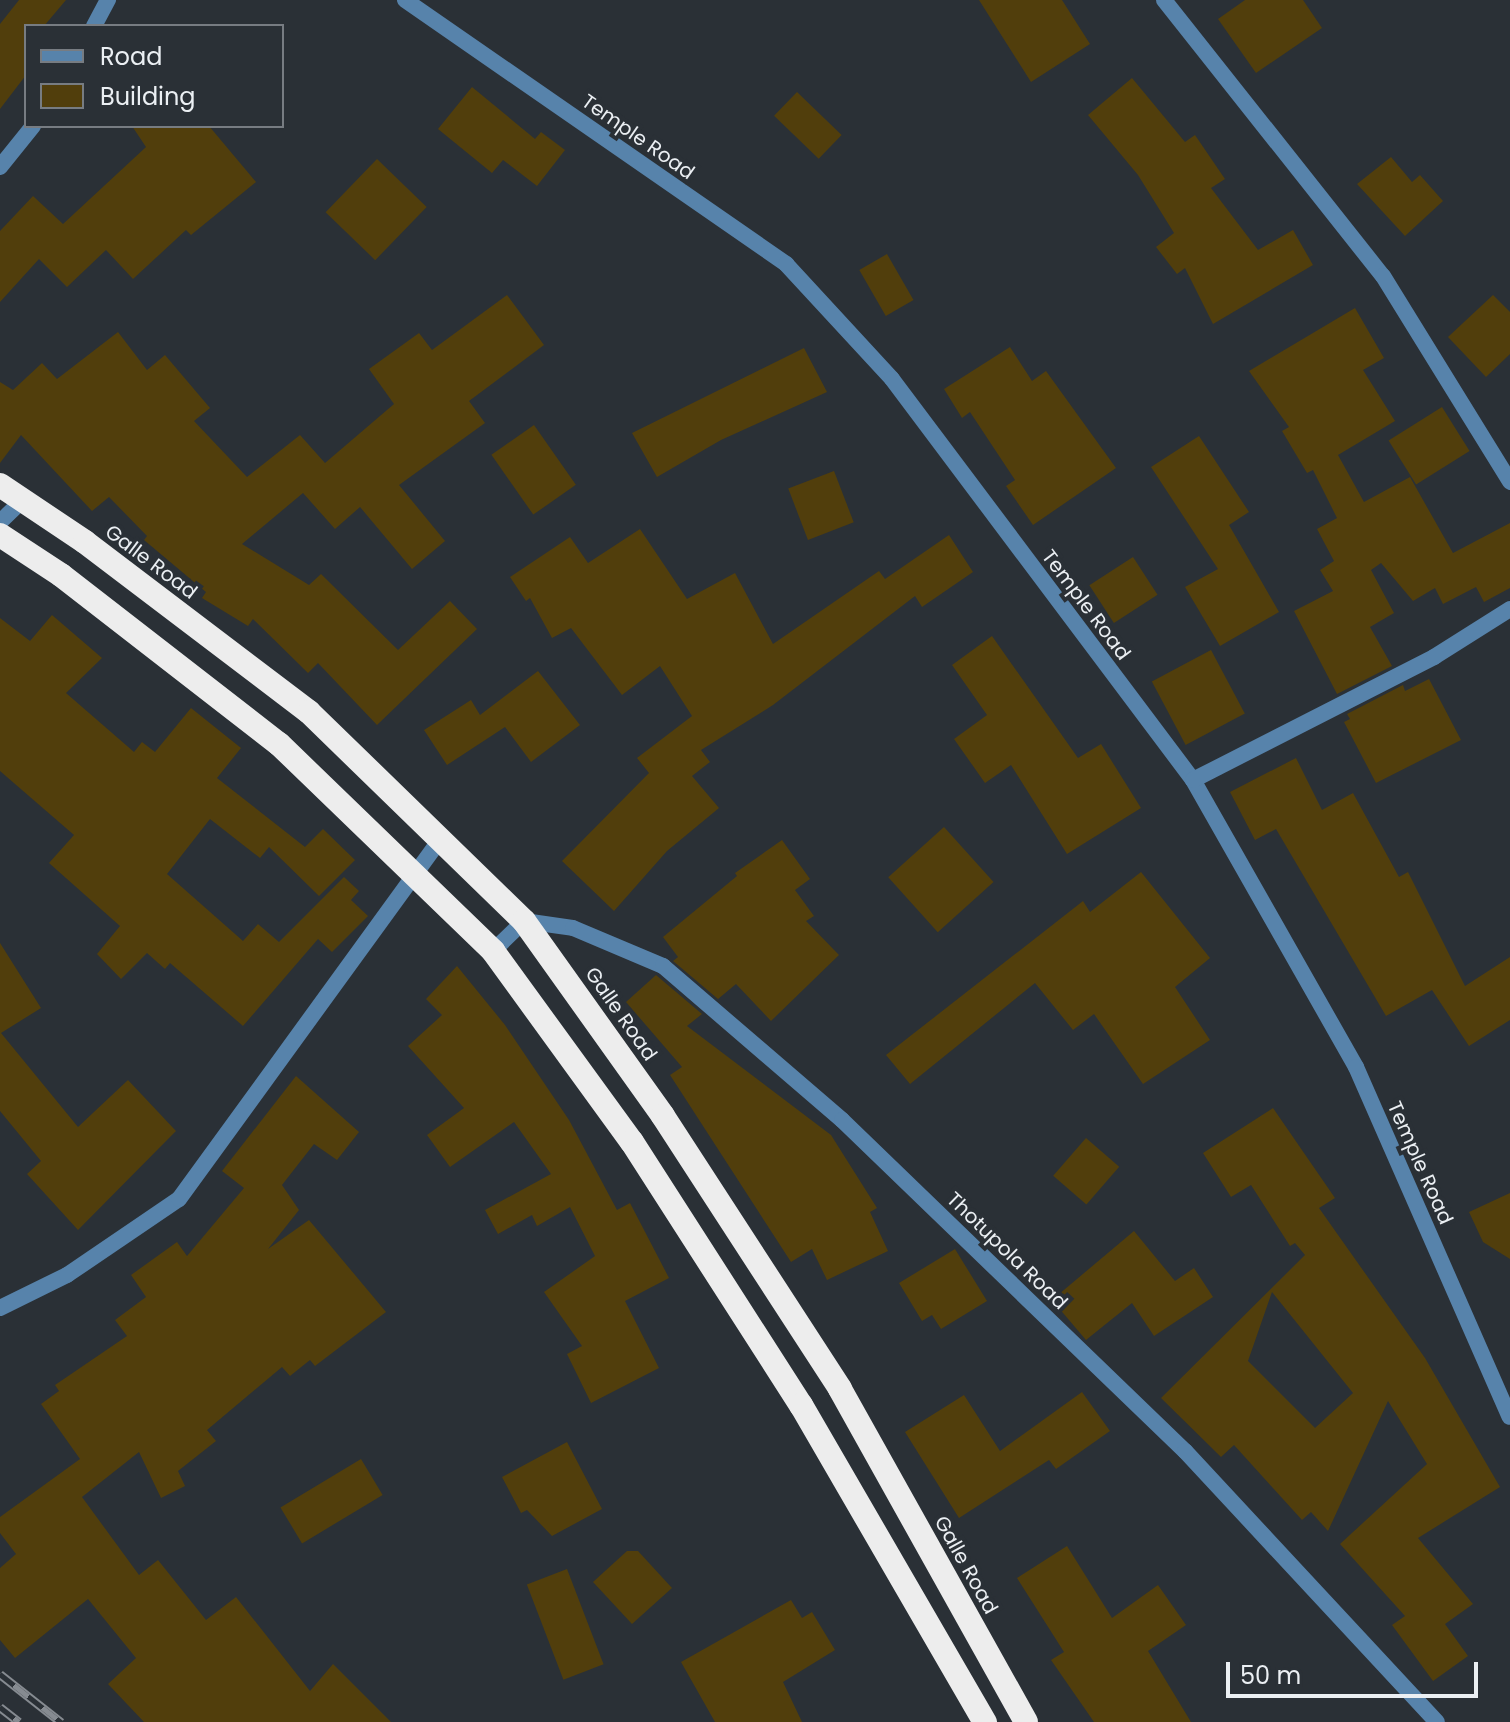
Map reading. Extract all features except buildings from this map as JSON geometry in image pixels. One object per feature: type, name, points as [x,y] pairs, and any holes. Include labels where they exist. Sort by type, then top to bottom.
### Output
[{"type":"highway","name":"Galle Road","points":[[0,485],[309,712],[524,921],[663,1116],[840,1389],[1026,1722]]},
{"type":"highway","points":[[0,535],[61,575],[279,744],[493,951],[632,1142],[801,1405],[985,1722]]},
{"type":"street","points":[[95,24],[108,0]]},
{"type":"street","name":"Temple Road","points":[[405,0],[786,264],[892,379],[1193,780],[1356,1067],[1510,1417]]},
{"type":"street","points":[[1164,0],[1383,276],[1510,482]]},
{"type":"street","points":[[0,167],[31,128]]},
{"type":"street","points":[[0,522],[23,500]]},
{"type":"street","points":[[1193,780],[1434,657],[1510,609]]},
{"type":"street","points":[[0,1308],[67,1275],[179,1199],[440,840]]},
{"type":"street","points":[[493,951],[524,921]]},
{"type":"street","name":"Thotupola Road","points":[[524,921],[573,928],[663,966],[842,1120],[1185,1451],[1437,1722]]},
{"type":"railway","points":[[0,1674],[61,1722]]},
{"type":"railway","points":[[0,1707],[19,1722]]}]
